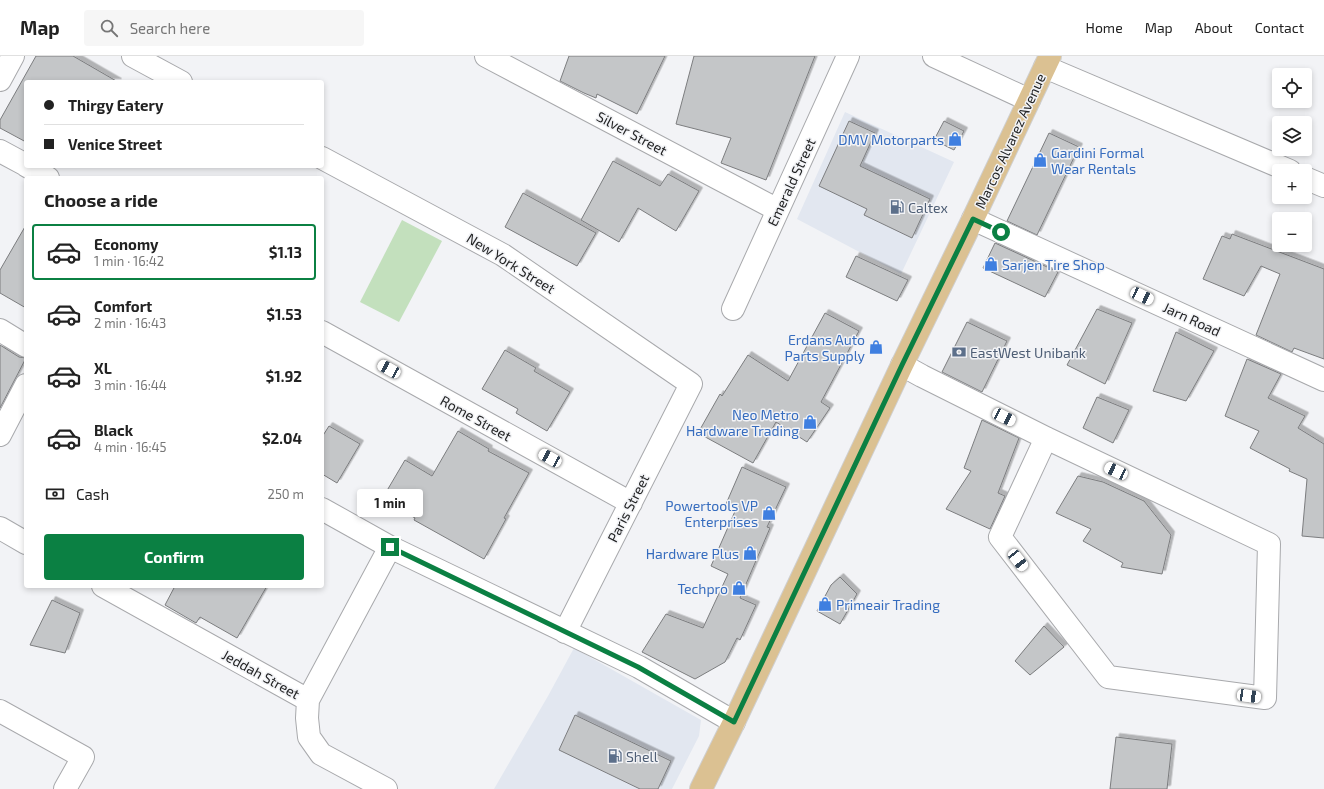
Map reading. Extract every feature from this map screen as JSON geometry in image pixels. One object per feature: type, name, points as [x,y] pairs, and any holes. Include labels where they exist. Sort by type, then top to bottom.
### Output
[{"type":"main road","name":"Marcos Alvarez Avenue","points":[[700,789],[734,722],[1047,61]]},
{"type":"street","points":[[0,80],[13,56]]},
{"type":"street","points":[[133,56],[178,80]]},
{"type":"street","name":"Silver Street","points":[[486,56],[778,210]]},
{"type":"street","name":"Emerald Street","points":[[733,309],[848,56]]},
{"type":"street","points":[[934,56],[1029,100]]},
{"type":"street","points":[[1047,61],[1275,164]]},
{"type":"street","points":[[0,151],[24,164]]},
{"type":"street","name":"New York Street","points":[[324,159],[503,255],[691,384]]},
{"type":"street","points":[[30,168],[44,176]]},
{"type":"street","points":[[1312,181],[1324,186]]},
{"type":"street","name":"Jarn Road","points":[[973,219],[1324,380]]},
{"type":"street","points":[[0,330],[24,345]]},
{"type":"street","name":"Rome Street","points":[[324,333],[631,503]]},
{"type":"street","points":[[902,365],[1046,438],[1269,544],[1265,698],[1108,677],[1000,537],[1046,438]]},
{"type":"street","name":"Paris Street","points":[[565,632],[691,384]]},
{"type":"street","points":[[0,435],[24,389]]},
{"type":"street","points":[[324,510],[390,547],[638,667],[734,722]]},
{"type":"street","points":[[0,528],[24,542]]},
{"type":"street","name":"Jeddah Street","points":[[107,588],[308,700],[390,547]]},
{"type":"street","points":[[308,700],[309,737],[321,754],[386,789]]},
{"type":"street","points":[[0,711],[83,757],[65,789]]},
{"type":"shaded area","points":[[845,112],[954,162],[901,274],[797,219]]},
{"type":"shaded area","points":[[574,648],[701,720],[699,736],[672,789],[494,789]]},
{"type":"green space","points":[[402,220],[442,241],[399,322],[360,302]]},
{"type":"building","points":[[36,56],[73,56],[115,80],[24,80],[24,141],[0,128],[0,120]]},
{"type":"building","points":[[569,56],[665,56],[637,114],[597,94],[596,98],[560,81]]},
{"type":"building","points":[[694,56],[815,56],[766,180],[721,163],[731,138],[676,124]]},
{"type":"building","points":[[849,121],[875,133],[860,166],[930,199],[912,238],[864,215],[867,209],[819,186]]},
{"type":"building","points":[[944,121],[964,131],[954,150],[934,140]]},
{"type":"building","points":[[1049,133],[1079,147],[1037,235],[1007,221]]},
{"type":"building","points":[[613,161],[660,186],[668,174],[699,191],[676,231],[638,208],[619,242],[581,220]]},
{"type":"building","points":[[523,193],[596,233],[577,266],[505,227]]},
{"type":"building","points":[[24,228],[24,307],[0,293],[0,270]]},
{"type":"building","points":[[1232,234],[1272,249],[1272,252],[1279,252],[1324,269],[1324,359],[1294,348],[1292,352],[1256,335],[1280,274],[1261,266],[1244,296],[1203,279],[1222,236],[1230,239]]},
{"type":"building","points":[[995,243],[1058,272],[1045,297],[983,268]]},
{"type":"building","points":[[856,256],[908,280],[897,301],[846,277]]},
{"type":"building","points":[[1097,309],[1132,323],[1105,384],[1067,365]]},
{"type":"building","points":[[825,313],[859,331],[821,402],[830,408],[807,442],[776,422],[753,463],[698,433],[720,394],[722,396],[748,355],[788,381]]},
{"type":"building","points":[[967,322],[1007,341],[982,392],[942,372]]},
{"type":"building","points":[[1176,332],[1214,351],[1186,401],[1153,391]]},
{"type":"building","points":[[0,345],[19,357],[24,358],[24,362],[0,408]]},
{"type":"building","points":[[505,350],[536,368],[534,371],[570,392],[547,431],[516,413],[518,409],[482,389]]},
{"type":"building","points":[[1247,359],[1281,374],[1268,398],[1305,416],[1298,428],[1324,444],[1324,538],[1302,536],[1307,479],[1289,471],[1290,469],[1250,448],[1259,431],[1225,416]]},
{"type":"building","points":[[1097,397],[1129,410],[1113,443],[1083,428]]},
{"type":"building","points":[[982,420],[1019,438],[998,493],[1005,496],[990,529],[946,509],[971,471],[964,468]]},
{"type":"building","points":[[329,426],[360,444],[337,483],[324,475],[324,434]]},
{"type":"building","points":[[458,431],[489,449],[488,451],[529,473],[504,518],[506,519],[484,559],[414,520],[415,518],[382,499],[405,460],[432,476]]},
{"type":"building","points":[[742,467],[786,487],[767,527],[770,528],[740,598],[756,605],[740,640],[737,638],[725,662],[695,679],[642,652],[666,614],[703,628],[728,574],[711,566],[736,509],[726,504]]},
{"type":"building","points":[[1078,476],[1103,482],[1144,501],[1171,535],[1162,574],[1121,567],[1123,563],[1083,541],[1091,529],[1056,513]]},
{"type":"building","points":[[840,577],[857,594],[840,624],[817,611],[831,585]]},
{"type":"building","points":[[174,588],[266,588],[237,638],[200,617],[196,623],[165,605]]},
{"type":"building","points":[[52,600],[80,613],[65,653],[30,645]]},
{"type":"building","points":[[1044,626],[1064,647],[1030,675],[1015,661]]},
{"type":"building","name":"Shell","points":[[575,715],[671,761],[658,789],[640,789],[559,750]]},
{"type":"building","points":[[1116,737],[1172,744],[1167,789],[1110,789]]},
{"type":"place","name":"DMV Motorparts","points":[[955,139]]},
{"type":"place","name":"Gardini Formal Wear Rentals","points":[[1040,160]]},
{"type":"place","name":"Caltex","points":[[897,207]]},
{"type":"place","name":"Sarjen Tire Shop","points":[[991,264]]},
{"type":"place","name":"Erdans Auto Parts Supply","points":[[876,347]]},
{"type":"place","name":"EastWest Unibank","points":[[959,352]]},
{"type":"place","name":"Neo Metro Hardware Trading","points":[[810,422]]},
{"type":"place","name":"Powertools VP Enterprises","points":[[769,513]]},
{"type":"place","name":"Hardware Plus","points":[[750,553]]},
{"type":"place","name":"Techpro","points":[[739,588]]},
{"type":"place","name":"Primeair Trading","points":[[825,604]]},
{"type":"place","name":"Shell","points":[[615,756]]},
{"type":"route","points":[[390,547],[638,667],[734,722],[902,365],[973,219],[1001,232]]}]
